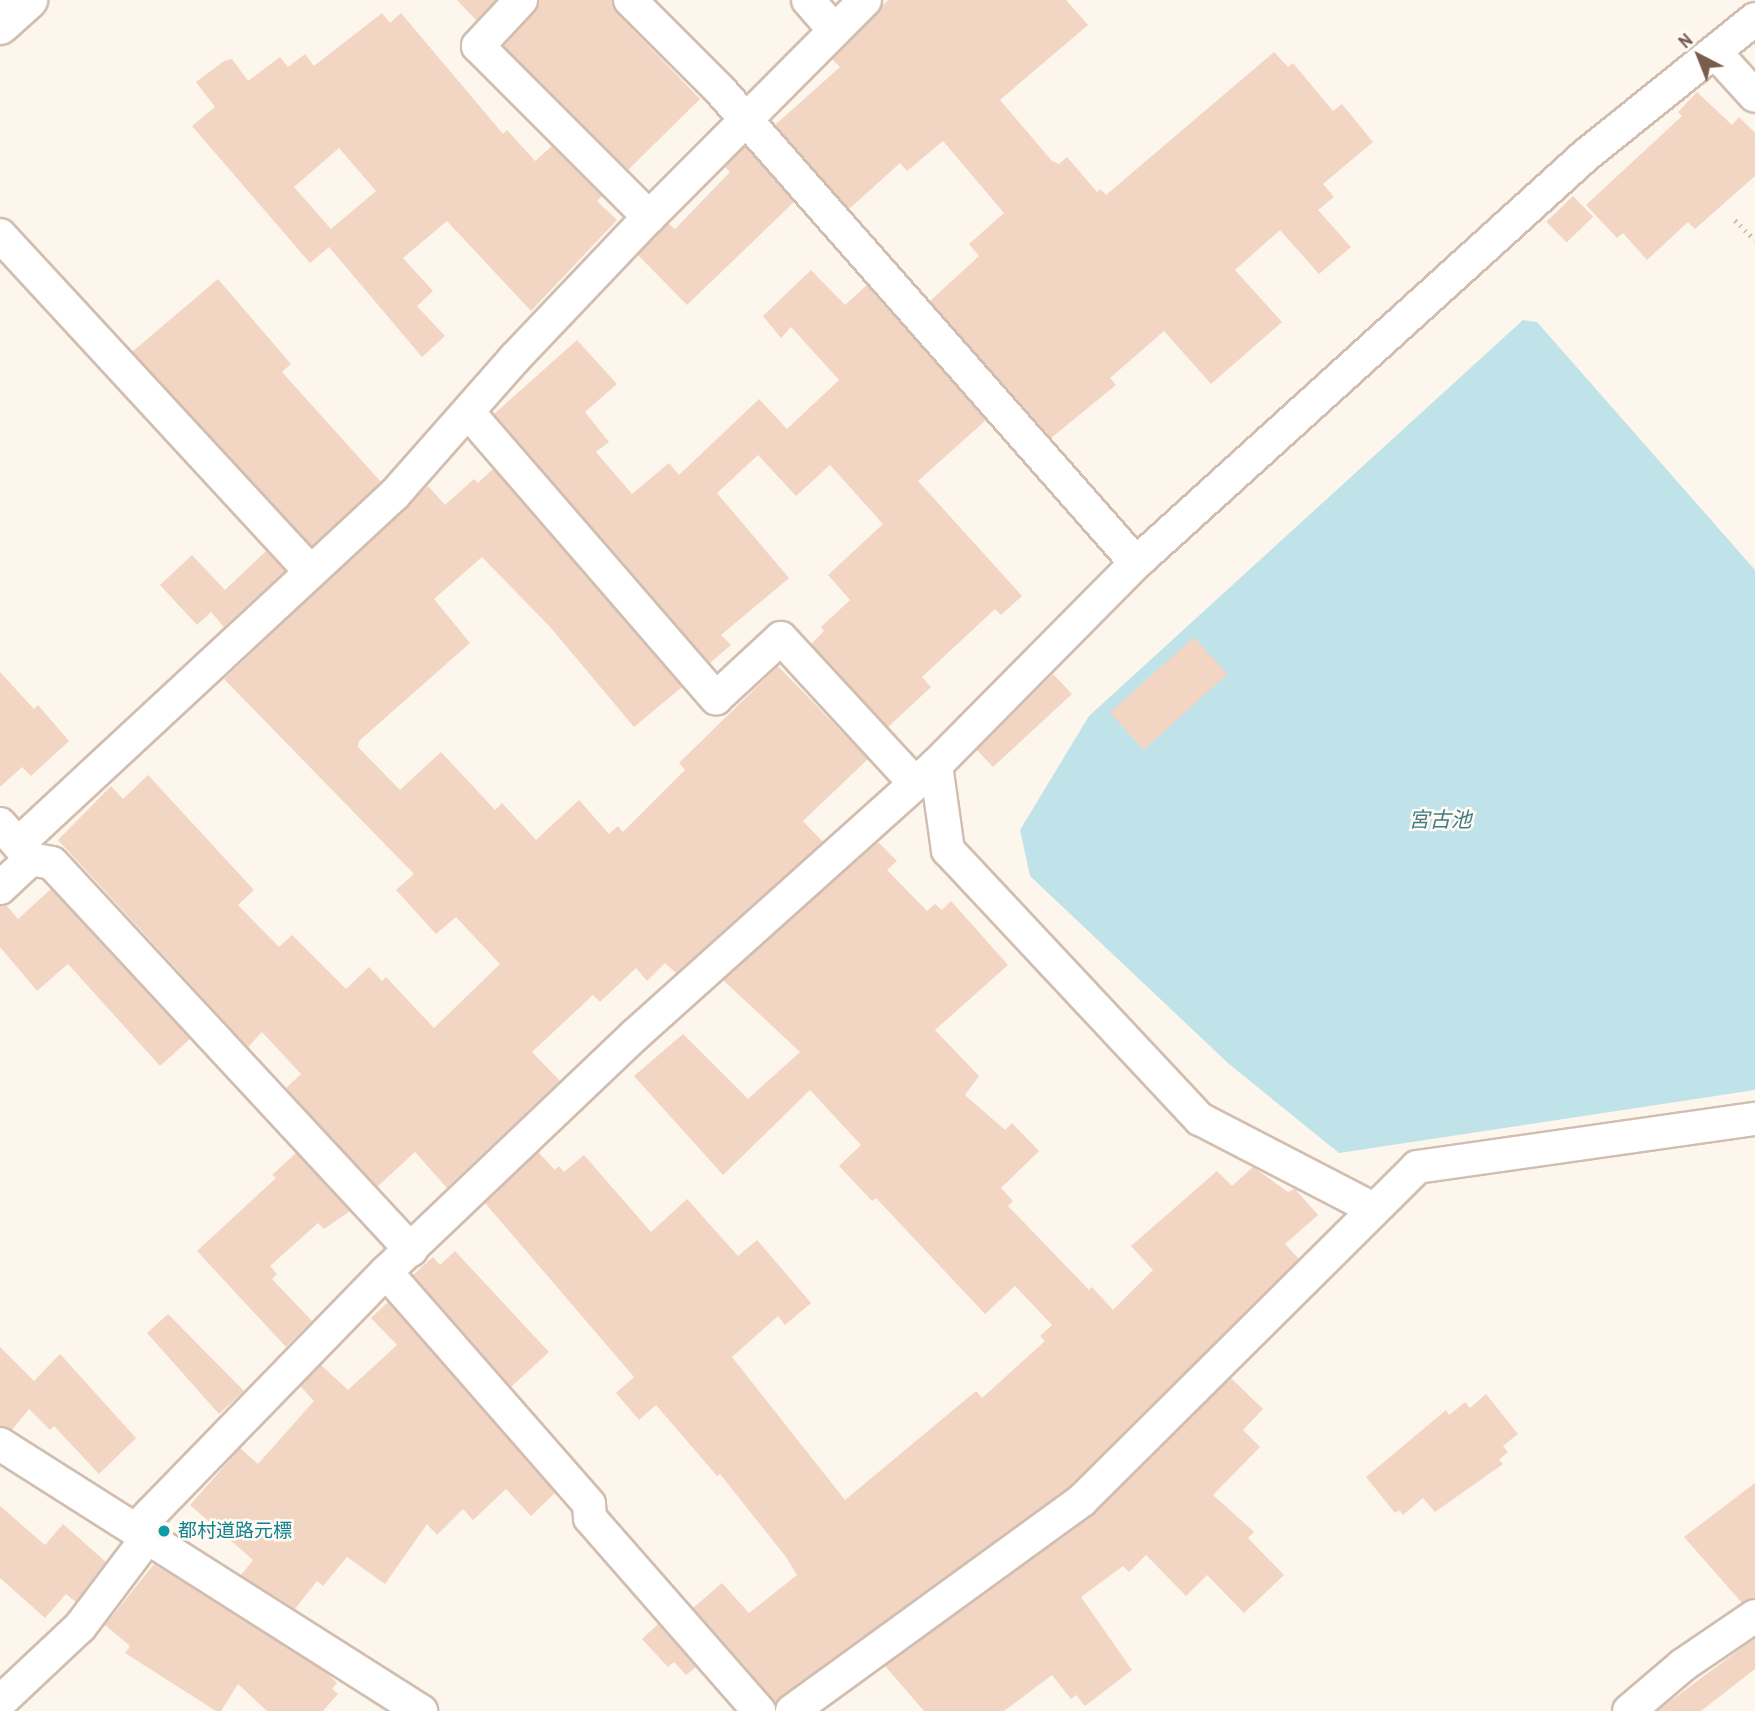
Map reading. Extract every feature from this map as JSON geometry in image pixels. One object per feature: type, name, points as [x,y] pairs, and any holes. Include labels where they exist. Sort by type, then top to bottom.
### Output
[{"type":"street","points":[[0,25],[28,0]]},
{"type":"street","points":[[522,0],[478,46],[649,217]]},
{"type":"street","points":[[629,0],[720,90],[742,119],[1136,563]]},
{"type":"street","points":[[808,0],[834,30]]},
{"type":"street","points":[[0,888],[16,843],[309,570],[395,494],[468,412],[742,119],[865,0]]},
{"type":"street","points":[[0,1702],[80,1627],[141,1534],[386,1272],[635,1035],[926,774],[1136,563],[1586,155],[1755,19]]},
{"type":"street","points":[[1715,52],[1755,96]]},
{"type":"street","points":[[0,235],[309,570]]},
{"type":"street","points":[[468,412],[716,698],[781,638],[926,774],[948,850],[1200,1119],[1373,1208]]},
{"type":"street","points":[[16,843],[52,863],[411,1250]]},
{"type":"street","points":[[792,1711],[1083,1500],[1417,1167],[1755,1119]]},
{"type":"street","points":[[386,1272],[589,1504],[590,1518],[759,1711]]},
{"type":"street","points":[[0,1444],[421,1711]]},
{"type":"street","points":[[1629,1711],[1683,1665],[1755,1616]]},
{"type":"path","points":[[1735,220],[1755,240]]},
{"type":"water","name":"宮古池","points":[[1523,320],[1537,322],[1755,570],[1755,1090],[1339,1153],[1229,1064],[1030,876],[1020,830],[1089,716]]},
{"type":"building","points":[[457,0],[496,0],[477,21]]},
{"type":"building","points":[[539,0],[612,0],[617,13],[700,99],[628,170],[504,46],[534,13]]},
{"type":"building","points":[[888,0],[1066,0],[1088,25],[1000,100],[1052,161],[1059,164],[1067,157],[1097,192],[1100,189],[1106,195],[1274,52],[1288,67],[1293,63],[1333,111],[1342,104],[1373,142],[1323,184],[1334,197],[1318,210],[1351,247],[1319,274],[1280,230],[1235,270],[1282,322],[1211,384],[1164,331],[1110,378],[1116,385],[1051,438],[930,301],[979,256],[969,244],[1004,213],[943,141],[907,171],[900,163],[849,209],[775,125],[840,67],[832,59]]},
{"type":"building","points":[[382,13],[390,23],[401,13],[503,134],[507,130],[535,161],[552,146],[602,196],[597,201],[617,220],[531,311],[447,221],[403,258],[433,291],[417,306],[445,336],[422,357],[329,247],[310,263],[192,126],[215,107],[196,82],[224,61],[232,59],[248,81],[280,57],[288,67],[305,54],[314,66]],"holes":[[[339,148],[376,191],[331,229],[294,187]]]},
{"type":"building","points":[[1697,92],[1732,125],[1739,117],[1755,133],[1755,176],[1695,229],[1688,222],[1647,260],[1623,233],[1617,238],[1586,205],[1682,116],[1678,112]]},
{"type":"building","points":[[745,146],[794,202],[687,305],[638,255],[668,223],[675,229],[730,172],[725,167]]},
{"type":"building","points":[[1573,196],[1593,217],[1567,243],[1546,222]]},
{"type":"building","points":[[811,270],[845,305],[867,285],[986,420],[918,481],[1022,596],[1001,615],[995,609],[922,677],[931,687],[888,727],[811,644],[824,631],[821,627],[850,600],[828,575],[883,524],[830,465],[796,496],[758,455],[717,493],[789,578],[721,635],[731,645],[710,663],[494,414],[577,340],[617,384],[585,412],[609,442],[596,452],[632,494],[669,463],[679,475],[759,399],[787,429],[839,380],[791,327],[781,338],[763,316]]},
{"type":"building","points":[[218,279],[291,364],[282,372],[381,482],[312,546],[132,352]]},
{"type":"building","points":[[493,469],[682,687],[634,727],[551,628],[482,557],[434,599],[470,643],[359,741],[358,747],[400,790],[441,752],[495,810],[502,803],[536,840],[579,800],[609,834],[618,826],[623,832],[685,770],[679,763],[778,666],[868,759],[803,821],[823,842],[676,973],[665,963],[647,981],[636,968],[600,1002],[593,995],[532,1052],[560,1081],[447,1188],[415,1152],[377,1187],[286,1088],[301,1074],[262,1032],[248,1047],[58,840],[111,786],[123,799],[148,775],[254,890],[238,905],[279,947],[292,935],[346,989],[369,967],[382,981],[386,977],[434,1028],[500,964],[456,917],[436,934],[396,890],[414,874],[224,679],[428,486],[445,505],[474,479],[478,483]]},
{"type":"building","points":[[266,551],[285,571],[224,627],[211,612],[197,625],[160,585],[192,555],[225,590]]},
{"type":"building","points":[[1194,637],[1227,674],[1143,750],[1110,713]]},
{"type":"building","points":[[0,672],[34,709],[38,705],[69,741],[31,776],[22,767],[0,787]]},
{"type":"building","points":[[1053,674],[1072,694],[993,767],[977,750]]},
{"type":"building","points":[[878,842],[897,861],[887,870],[927,911],[935,904],[942,910],[951,901],[1008,965],[935,1030],[979,1076],[965,1095],[1005,1130],[1012,1123],[1039,1151],[1001,1188],[1013,1201],[1008,1206],[1089,1290],[1092,1287],[1113,1310],[1153,1270],[1131,1246],[1217,1171],[1232,1186],[1253,1167],[1288,1192],[1295,1189],[1318,1215],[1285,1244],[1299,1259],[1070,1486],[775,1704],[693,1608],[722,1583],[749,1613],[797,1575],[786,1557],[720,1474],[717,1476],[656,1405],[639,1420],[616,1393],[634,1377],[485,1203],[538,1152],[555,1170],[559,1166],[564,1172],[584,1155],[651,1232],[687,1199],[738,1256],[757,1240],[811,1303],[785,1325],[778,1316],[732,1357],[845,1500],[976,1391],[982,1398],[1045,1341],[1040,1336],[1052,1325],[1015,1286],[985,1314],[876,1198],[872,1201],[839,1166],[861,1145],[810,1090],[723,1175],[634,1076],[683,1034],[748,1099],[800,1052],[723,980]]},
{"type":"building","points":[[51,889],[190,1039],[160,1066],[68,964],[37,991],[0,947],[0,906],[6,905],[18,919]]},
{"type":"building","points":[[296,1153],[350,1211],[324,1229],[318,1223],[270,1266],[277,1274],[272,1279],[312,1321],[286,1347],[197,1251],[276,1178],[272,1175]]},
{"type":"building","points":[[455,1251],[549,1352],[511,1387],[413,1275],[433,1257],[440,1265]]},
{"type":"building","points":[[388,1302],[555,1493],[531,1516],[506,1489],[473,1520],[463,1509],[437,1535],[427,1524],[385,1584],[347,1557],[323,1586],[317,1581],[295,1609],[241,1575],[253,1560],[190,1505],[240,1448],[258,1464],[314,1401],[300,1386],[321,1365],[348,1390],[397,1345],[371,1318]]},
{"type":"building","points":[[168,1314],[244,1391],[219,1414],[147,1333]]},
{"type":"building","points":[[0,1347],[34,1381],[60,1354],[136,1438],[99,1474],[54,1426],[50,1430],[29,1409],[12,1430],[0,1426]]},
{"type":"building","points":[[1231,1378],[1263,1409],[1243,1430],[1260,1447],[1213,1495],[1254,1532],[1248,1538],[1284,1575],[1244,1613],[1207,1575],[1186,1596],[1146,1555],[1129,1572],[1123,1566],[1081,1597],[1132,1670],[1085,1706],[1076,1695],[1071,1699],[1052,1675],[1004,1711],[924,1711],[885,1666],[1093,1515]]},
{"type":"building","points":[[1486,1394],[1518,1434],[1503,1446],[1508,1452],[1499,1460],[1503,1464],[1435,1512],[1423,1498],[1403,1515],[1399,1510],[1395,1513],[1366,1477],[1446,1410],[1449,1415],[1465,1402],[1470,1408]]},
{"type":"building","points":[[1755,1483],[1755,1598],[1742,1603],[1684,1537]]},
{"type":"building","points":[[0,1506],[45,1545],[63,1524],[106,1562],[76,1602],[66,1594],[45,1618],[0,1578]]},
{"type":"building","points":[[154,1564],[326,1672],[337,1683],[332,1689],[338,1694],[323,1711],[267,1711],[238,1684],[221,1711],[216,1711],[125,1653],[130,1646],[105,1625]]},
{"type":"building","points":[[658,1624],[696,1667],[686,1675],[674,1662],[668,1667],[642,1639]]},
{"type":"building","points":[[1755,1638],[1755,1669],[1701,1711],[1657,1711]]},
{"type":"place","name":"都村道路元標","points":[[164,1531]]}]
